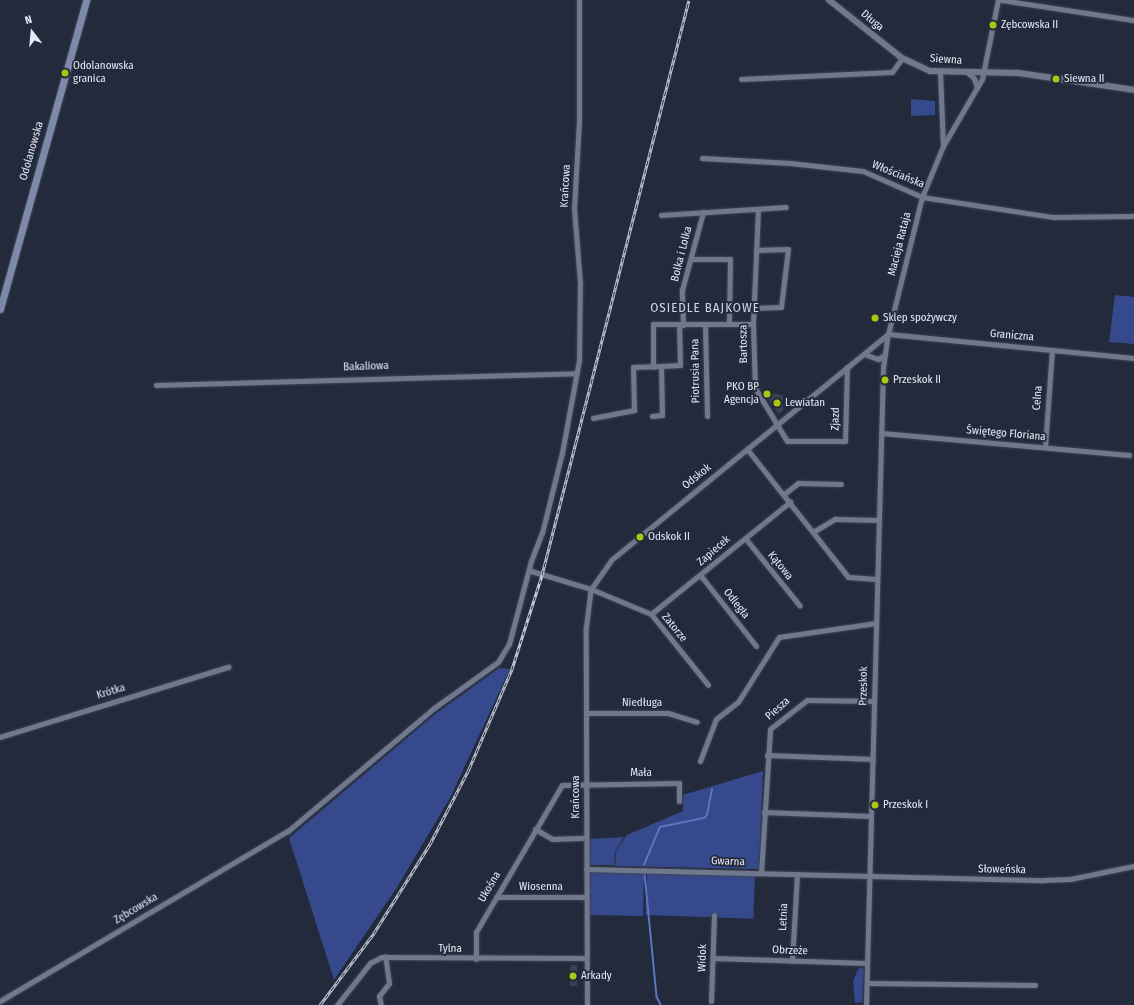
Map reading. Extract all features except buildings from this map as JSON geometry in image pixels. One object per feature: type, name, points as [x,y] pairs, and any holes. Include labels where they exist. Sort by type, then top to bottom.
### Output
[{"type":"main road","name":"Odolanowska","points":[[0,308],[86,0]]},
{"type":"street","name":"Krańcowa","points":[[531,572],[562,453],[577,372],[580,283],[574,208],[579,122],[579,0]]},
{"type":"street","name":"Długa","points":[[829,0],[902,58]]},
{"type":"street","points":[[985,71],[999,0],[1134,20]]},
{"type":"street","name":"Siewna","points":[[902,58],[920,68],[940,72],[985,71],[1134,90]]},
{"type":"street","points":[[741,79],[892,72],[902,58]]},
{"type":"street","name":"Macieja Rataja","points":[[885,352],[888,334],[922,196],[943,146],[978,89],[985,71]]},
{"type":"street","name":"Macieja Rataja","points":[[940,72],[943,146]]},
{"type":"street","points":[[965,72],[974,78],[978,89]]},
{"type":"street","name":"Włościańska","points":[[702,158],[790,163],[863,171],[922,196],[1054,217],[1134,216]]},
{"type":"street","name":"Bolka i Lolka","points":[[662,215],[786,208]]},
{"type":"street","name":"Bartosza","points":[[758,209],[753,324],[755,388],[777,424]]},
{"type":"street","name":"Bolka i Lolka","points":[[661,366],[680,365],[682,290],[703,212]]},
{"type":"street","points":[[754,308],[781,307],[788,249],[756,250]]},
{"type":"street","points":[[691,259],[730,259],[729,323]]},
{"type":"street","points":[[653,367],[653,324],[753,324]]},
{"type":"street","name":"Piotrusia Pana","points":[[705,325],[707,416]]},
{"type":"street","points":[[874,345],[888,334]]},
{"type":"street","name":"Graniczna","points":[[888,334],[1134,358]]},
{"type":"street","points":[[874,345],[885,352]]},
{"type":"street","points":[[874,345],[874,357]]},
{"type":"street","name":"Odskok","points":[[591,589],[611,560],[874,345]]},
{"type":"street","name":"Celna","points":[[1045,447],[1052,350]]},
{"type":"street","points":[[874,357],[885,352]]},
{"type":"street","name":"Przeskok","points":[[866,1005],[881,433],[883,368],[885,352]]},
{"type":"street","points":[[864,354],[874,357],[883,368]]},
{"type":"street","points":[[593,418],[634,410],[633,367],[661,366],[662,415],[652,416]]},
{"type":"street","name":"Zjazd","points":[[777,424],[787,441],[845,441],[847,367]]},
{"type":"street","name":"Bakaliowa","points":[[156,385],[577,372]]},
{"type":"street","name":"Świętego Floriana","points":[[881,433],[1129,455]]},
{"type":"street","points":[[747,449],[784,494],[848,578],[877,579]]},
{"type":"street","points":[[784,494],[798,483],[841,484]]},
{"type":"street","name":"Zapiecek","points":[[651,614],[701,576],[790,502]]},
{"type":"street","points":[[813,532],[835,519],[879,520]]},
{"type":"street","name":"Kątowa","points":[[745,538],[800,606]]},
{"type":"street","points":[[531,572],[591,589]]},
{"type":"street","name":"Zębcowska","points":[[0,1001],[282,835],[434,708],[498,662],[509,644],[531,572]]},
{"type":"street","name":"Odległa","points":[[701,576],[756,646]]},
{"type":"street","name":"Krańcowa","points":[[587,1005],[586,612],[591,589]]},
{"type":"street","name":"Zatorze","points":[[591,589],[651,614],[708,685]]},
{"type":"street","points":[[700,761],[716,719],[738,702],[779,637],[876,623]]},
{"type":"street","name":"Krótka","points":[[0,737],[228,667]]},
{"type":"street","name":"Piesza","points":[[761,873],[767,755],[770,729],[802,701],[874,701]]},
{"type":"street","name":"Niedługa","points":[[586,713],[668,713],[697,722]]},
{"type":"street","points":[[767,755],[873,759]]},
{"type":"street","name":"Mała","points":[[586,784],[679,783],[679,801]]},
{"type":"street","name":"Ukośna","points":[[476,959],[476,932],[559,787],[586,784]]},
{"type":"street","points":[[764,812],[871,816]]},
{"type":"street","points":[[535,829],[552,839],[586,838]]},
{"type":"street","name":"Słoweńska","points":[[869,877],[1044,880],[1070,879],[1134,866]]},
{"type":"street","name":"Gwarna","points":[[586,869],[869,877]]},
{"type":"street","name":"Letnia","points":[[792,962],[797,874]]},
{"type":"street","name":"Wiosenna","points":[[496,897],[586,897]]},
{"type":"street","name":"Widok","points":[[712,1001],[714,915]]},
{"type":"street","points":[[337,1005],[370,963],[385,956],[389,983],[378,996],[380,1005]]},
{"type":"street","name":"Tylna","points":[[385,956],[476,959],[586,958]]},
{"type":"street","name":"Obrzeże","points":[[713,958],[792,962],[867,963]]},
{"type":"street","points":[[866,983],[1035,985]]},
{"type":"shaded area","points":[[911,99],[935,101],[935,115],[911,116]]},
{"type":"shaded area","points":[[1115,295],[1134,297],[1134,344],[1109,342]]},
{"type":"shaded area","points":[[499,668],[510,669],[450,798],[396,889],[334,980],[289,838],[434,715]]},
{"type":"shaded area","points":[[763,771],[759,869],[615,866],[616,851],[627,835],[683,811],[683,795]]},
{"type":"shaded area","points":[[624,837],[615,852],[614,865],[588,865],[589,839]]},
{"type":"shaded area","points":[[589,870],[644,871],[643,916],[588,915]]},
{"type":"shaded area","points":[[647,871],[755,875],[753,919],[645,915]]},
{"type":"shaded area","points":[[859,967],[864,969],[862,1002],[855,1003],[853,981]]},
{"type":"waterway","points":[[644,865],[660,827],[704,818],[707,815],[712,789]]},
{"type":"waterway","points":[[645,874],[657,997],[661,1005]]},
{"type":"railway","points":[[320,1005],[374,933],[430,844],[469,769],[512,669],[542,575],[689,0]]},
{"type":"place","name":"Zębcowska II","points":[[993,25]]},
{"type":"place","name":"Odolanowska granica","points":[[65,73]]},
{"type":"place","name":"Siewna II","points":[[1056,79]]},
{"type":"place","name":"Sklep spożywczy","points":[[875,318]]},
{"type":"place","name":"Przeskok II","points":[[885,380]]},
{"type":"place","name":"PKO BP Agencja","points":[[767,394]]},
{"type":"place","name":"Lewiatan","points":[[777,403]]},
{"type":"place","name":"Odskok II","points":[[640,537]]},
{"type":"place","name":"Przeskok I","points":[[875,805]]},
{"type":"place","name":"Arkady","points":[[573,976]]},
{"type":"district","name":"OSIEDLE BAJKOWE","points":[[705,308]]}]
